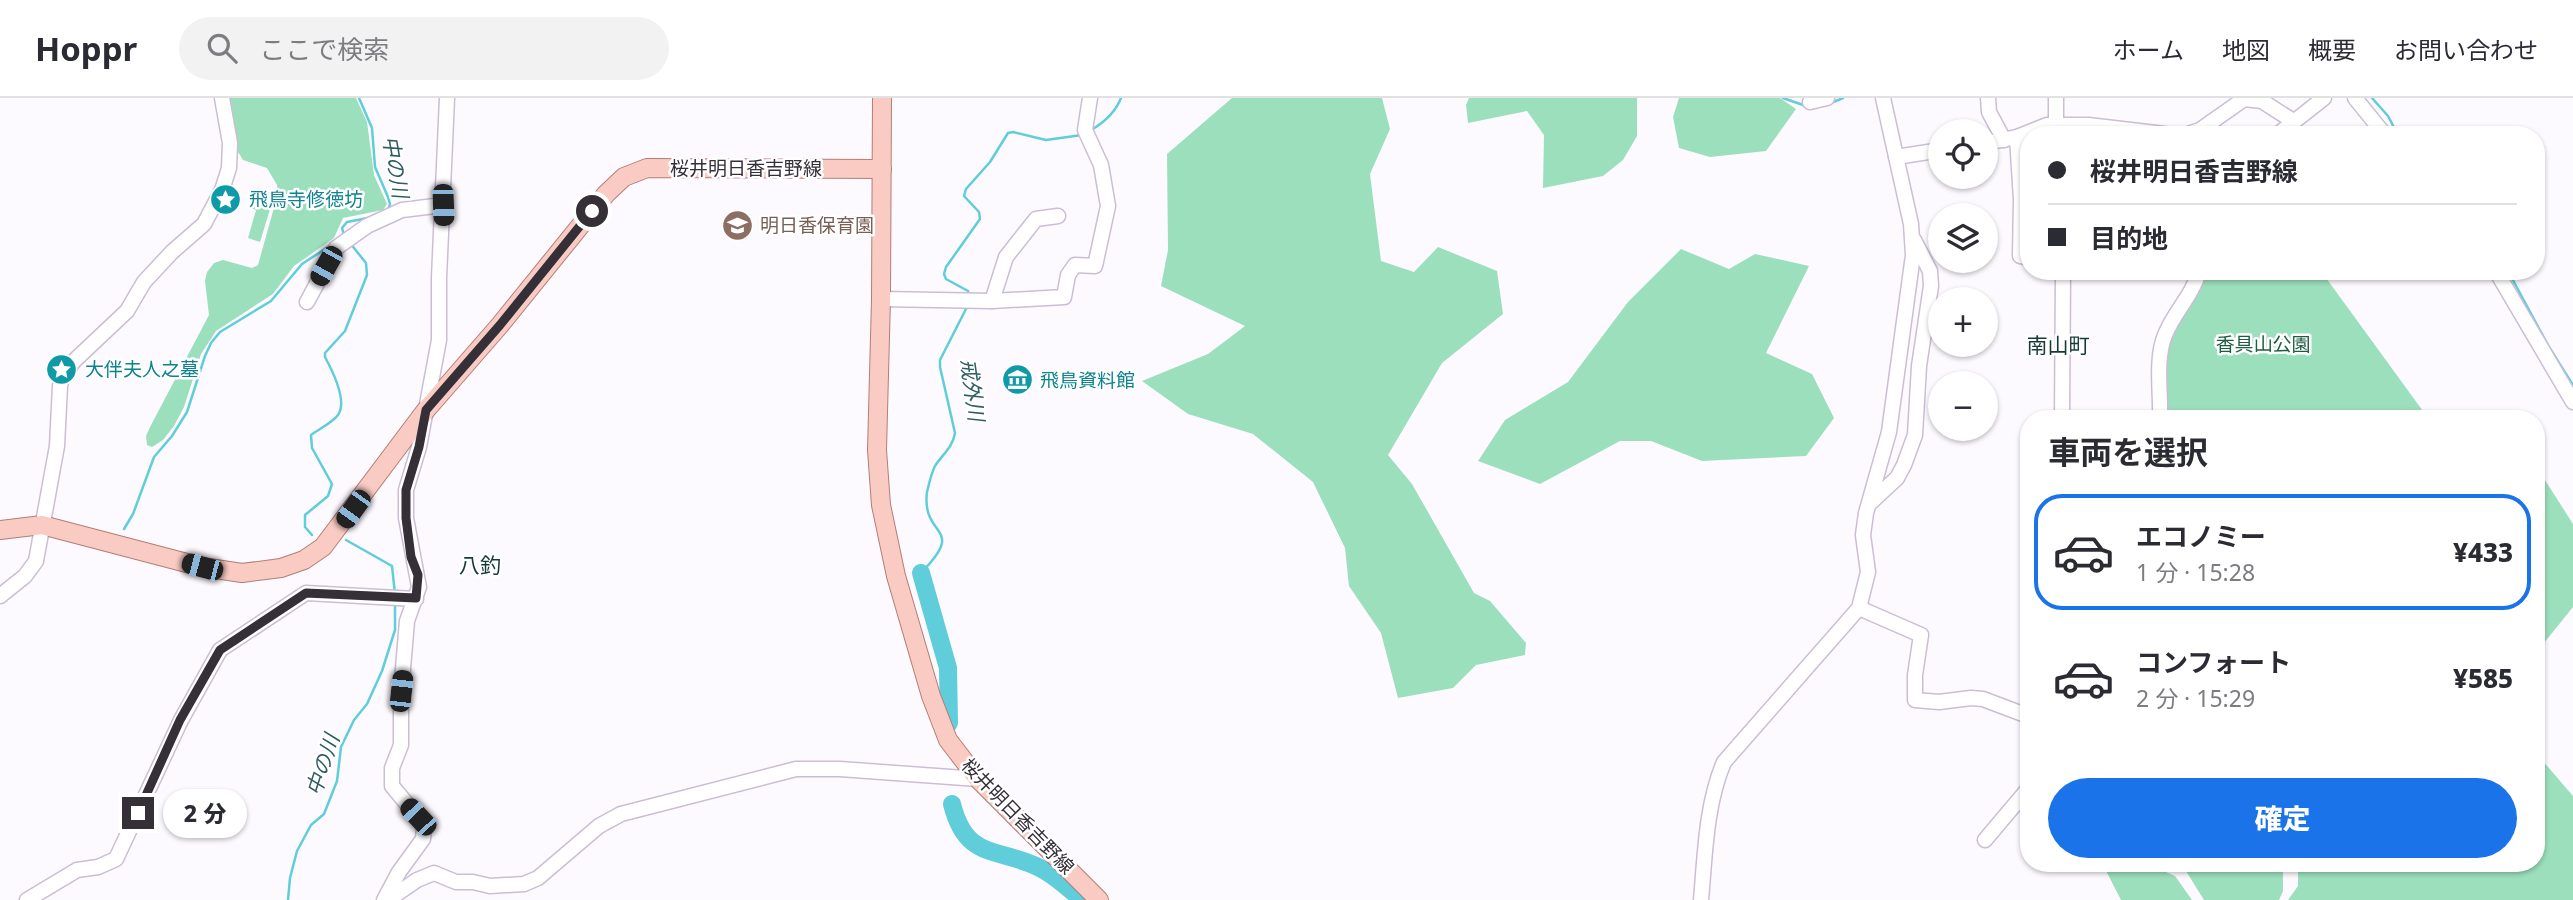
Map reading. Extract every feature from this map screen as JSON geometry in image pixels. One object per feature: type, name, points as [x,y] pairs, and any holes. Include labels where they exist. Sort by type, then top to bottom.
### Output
[{"type":"main road","points":[[882,98],[882,169]]},
{"type":"main road","name":"桜井明日香吉野線","points":[[0,530],[41,526],[202,567],[242,573],[281,568],[304,560],[323,547],[426,410],[500,325],[606,194],[624,177],[647,167],[882,169],[877,450],[881,505],[896,576],[930,696],[948,740],[978,779],[1099,900]]},
{"type":"street","points":[[0,596],[25,576],[36,561],[57,446],[64,375],[75,360],[127,310],[144,282],[172,252],[204,225],[222,190],[229,168],[230,142],[222,98]]},
{"type":"street","points":[[386,900],[399,872],[423,839],[424,828],[392,786],[392,768],[401,745],[401,691],[407,621],[402,597],[418,575],[411,557],[406,490],[419,447],[439,340],[447,98]]},
{"type":"street","points":[[881,299],[1064,297],[1068,275],[1075,265],[1095,266],[1108,206],[1101,165],[1086,134],[1090,98]]},
{"type":"street","points":[[1810,102],[1827,98]]},
{"type":"street","points":[[1868,505],[1897,478],[1915,435],[1919,366],[1931,286],[1930,271],[1914,238],[1882,98]]},
{"type":"street","points":[[1988,98],[1989,112],[2011,138],[2020,194]]},
{"type":"street","points":[[2056,98],[2056,125]]},
{"type":"street","points":[[2287,126],[2324,98]]},
{"type":"street","points":[[2356,98],[2378,126]]},
{"type":"street","points":[[2206,126],[2244,99],[2262,101],[2293,121]]},
{"type":"street","points":[[2048,126],[2097,126]]},
{"type":"street","points":[[1998,141],[2020,134]]},
{"type":"street","points":[[1896,157],[1928,152]]},
{"type":"street","points":[[307,302],[336,248],[367,226],[402,210],[443,205]]},
{"type":"street","points":[[979,300],[1006,257],[1036,219],[1058,216]]},
{"type":"street","points":[[1701,900],[1712,802],[1724,762],[1859,608],[1867,585],[1863,536],[1868,505],[1889,432],[1914,238]]},
{"type":"street","points":[[2062,410],[2063,280]]},
{"type":"street","points":[[2160,410],[2164,337],[2192,292],[2196,280]]},
{"type":"street","points":[[2501,280],[2573,402]]},
{"type":"street","points":[[27,900],[77,870],[98,867],[116,859],[180,720],[220,650],[306,593],[402,597]]},
{"type":"street","points":[[1859,608],[1921,635],[1915,675],[1915,700],[1939,702],[1983,699],[2020,713]]},
{"type":"street","points":[[386,900],[435,873],[456,883],[473,882],[490,886],[524,884],[538,878],[599,826],[621,814],[796,769],[840,769],[978,779]]},
{"type":"street","points":[[1985,839],[2020,798]]},
{"type":"green space","points":[[226,98],[356,98],[367,122],[374,175],[387,204],[383,210],[343,218],[334,238],[294,266],[273,294],[216,331],[201,354],[184,407],[174,426],[163,440],[152,447],[147,445],[146,436],[209,315],[205,281],[207,272],[214,263],[223,260],[252,268],[258,265],[277,197],[277,185],[267,168],[243,160],[236,149]]},
{"type":"green space","points":[[1232,98],[1382,98],[1390,129],[1370,174],[1381,261],[1414,272],[1438,247],[1497,271],[1503,314],[1442,363],[1388,455],[1412,484],[1474,593],[1490,601],[1526,643],[1525,655],[1476,665],[1453,688],[1398,698],[1381,633],[1349,586],[1345,548],[1313,482],[1253,434],[1188,414],[1142,381],[1208,354],[1245,326],[1161,286],[1168,250],[1167,154]]},
{"type":"green space","points":[[1469,98],[1637,98],[1637,136],[1623,160],[1603,176],[1543,188],[1544,135],[1527,111],[1468,123],[1466,105]]},
{"type":"green space","points":[[1679,98],[1780,98],[1796,109],[1766,151],[1710,157],[1679,148],[1673,117]]},
{"type":"green space","points":[[257,188],[275,193],[260,242],[248,238],[256,210],[251,208]]},
{"type":"green space","points":[[1681,249],[1729,269],[1755,254],[1809,266],[1766,353],[1812,374],[1834,418],[1806,456],[1702,461],[1651,441],[1620,441],[1540,484],[1478,461],[1505,420],[1568,382],[1628,302]]},
{"type":"green space","name":"香具山公園","points":[[2200,280],[2328,280],[2422,410],[2166,410],[2166,363],[2170,339]]},
{"type":"green space","points":[[2545,480],[2573,524],[2573,607],[2545,642]]},
{"type":"green space","points":[[2545,763],[2573,796],[2573,900],[2288,900],[2298,886],[2298,872],[2545,872]]},
{"type":"green space","points":[[2107,872],[2166,872],[2175,876],[2192,900],[2121,900]]},
{"type":"green space","points":[[2187,872],[2283,872],[2283,891],[2279,900],[2204,900]]},
{"type":"waterway","name":"中の川","points":[[359,98],[372,128],[375,167],[388,197],[388,211]]},
{"type":"waterway","name":"戒外川","points":[[1091,130],[1109,117],[1121,98]]},
{"type":"waterway","name":"戒外川","points":[[1783,98],[1806,106]]},
{"type":"waterway","name":"戒外川","points":[[1826,105],[1843,98]]},
{"type":"waterway","name":"戒外川","points":[[2372,98],[2393,126]]},
{"type":"waterway","name":"戒外川","points":[[969,295],[968,291],[946,279],[944,274],[946,267],[980,219],[979,212],[964,196],[966,189],[990,162],[1008,133],[1046,140],[1082,135]]},
{"type":"waterway","name":"中の川","points":[[344,235],[342,228],[347,222],[373,217]]},
{"type":"waterway","name":"中の川","points":[[312,535],[305,527],[305,515],[328,496],[332,484],[312,448],[311,435],[335,418],[341,409],[338,386],[325,353],[345,331],[367,275],[366,263],[350,243]]},
{"type":"waterway","points":[[124,529],[133,514],[154,457],[187,412],[211,343],[220,332],[271,301],[302,264],[331,245]]},
{"type":"waterway","name":"戒外川","points":[[2513,280],[2573,385]]},
{"type":"waterway","name":"戒外川","points":[[921,573],[941,547],[942,539],[927,507],[927,492],[935,466],[950,447],[955,433],[940,360],[968,305]]},
{"type":"waterway","name":"中の川","points":[[346,540],[392,566],[395,594]]},
{"type":"waterway","name":"戒外川","points":[[921,573],[948,668],[949,723]]},
{"type":"waterway","name":"中の川","points":[[288,900],[297,851],[311,825],[324,814],[337,781],[341,747],[354,720],[367,704],[382,671],[395,630],[395,604]]},
{"type":"waterway","name":"戒外川","points":[[952,804],[965,835],[974,843],[1044,870],[1082,900]]},
{"type":"place","name":"飛鳥寺修徳坊","points":[[226,199]]},
{"type":"place","name":"明日香保育園","points":[[737,225]]},
{"type":"place","name":"大伴夫人之墓","points":[[62,369]]},
{"type":"place","name":"飛鳥資料館","points":[[1017,380]]},
{"type":"district","name":"南山町","points":[[2058,346]]},
{"type":"district","name":"八釣","points":[[480,566]]},
{"type":"route","points":[[138,813],[180,720],[220,650],[306,593],[416,598],[418,575],[411,557],[406,490],[419,447],[426,410],[500,325],[592,211]]}]
